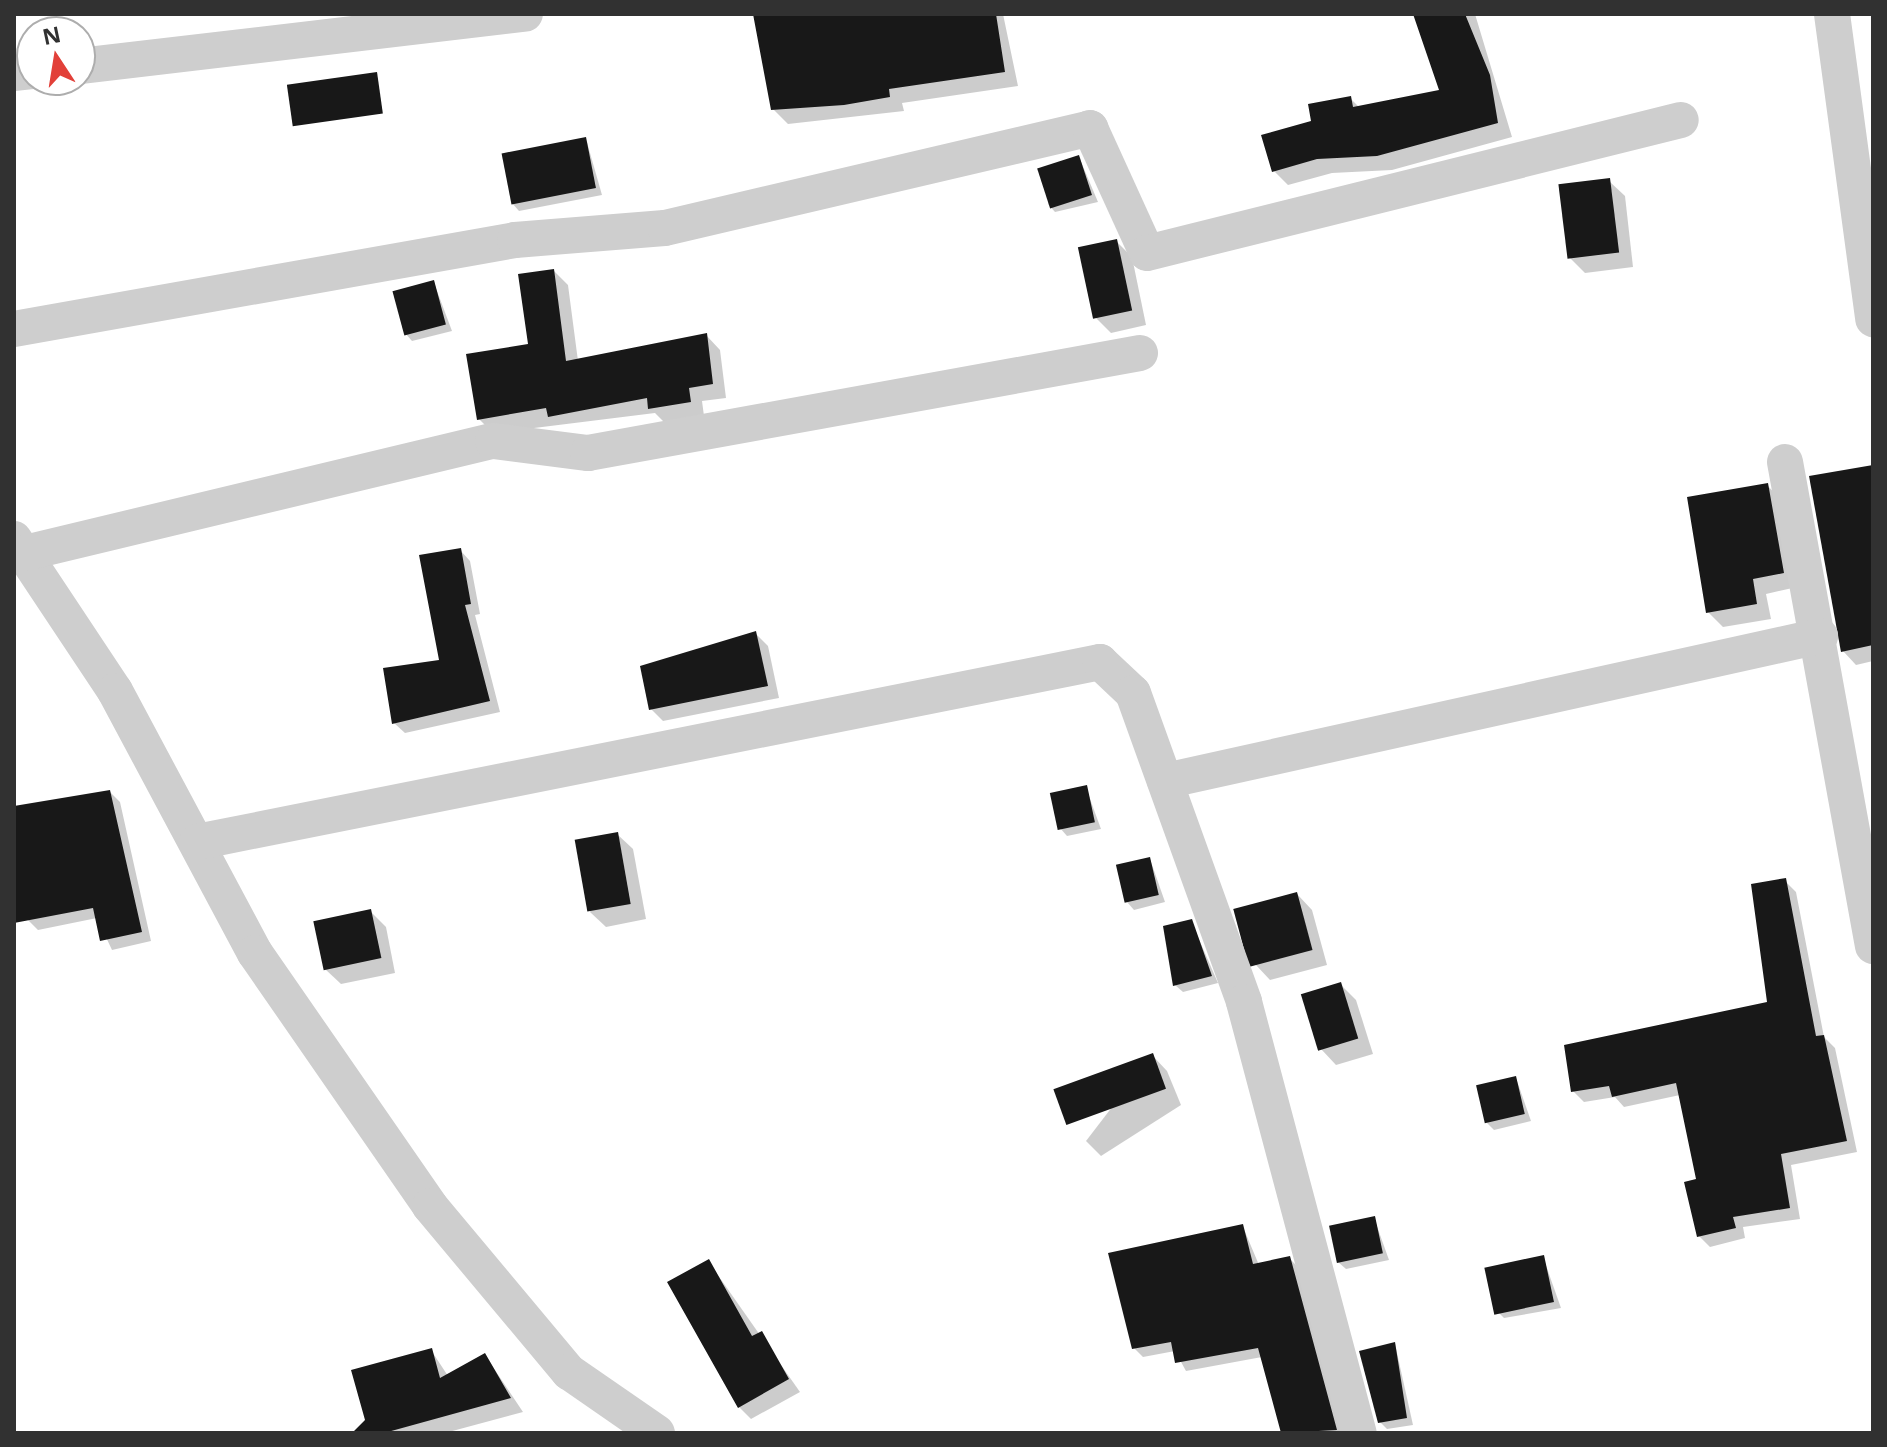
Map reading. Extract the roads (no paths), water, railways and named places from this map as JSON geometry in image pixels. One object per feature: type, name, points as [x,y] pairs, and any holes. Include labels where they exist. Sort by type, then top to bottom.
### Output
[{"type":"street","points":[[96,64],[525,14]]},
{"type":"street","points":[[1832,14],[1873,319]]},
{"type":"street","points":[[14,329],[515,240],[665,228],[1090,128],[1147,253],[1681,120]]},
{"type":"street","points":[[657,1433],[569,1372],[430,1206],[255,953],[115,691],[20,546],[493,441],[588,453],[1140,353]]},
{"type":"street","points":[[1785,462],[1820,636],[1873,946]]},
{"type":"street","points":[[1165,781],[1820,636]]},
{"type":"street","points":[[197,842],[1100,662],[1133,693],[1244,1002],[1359,1433]]}]
